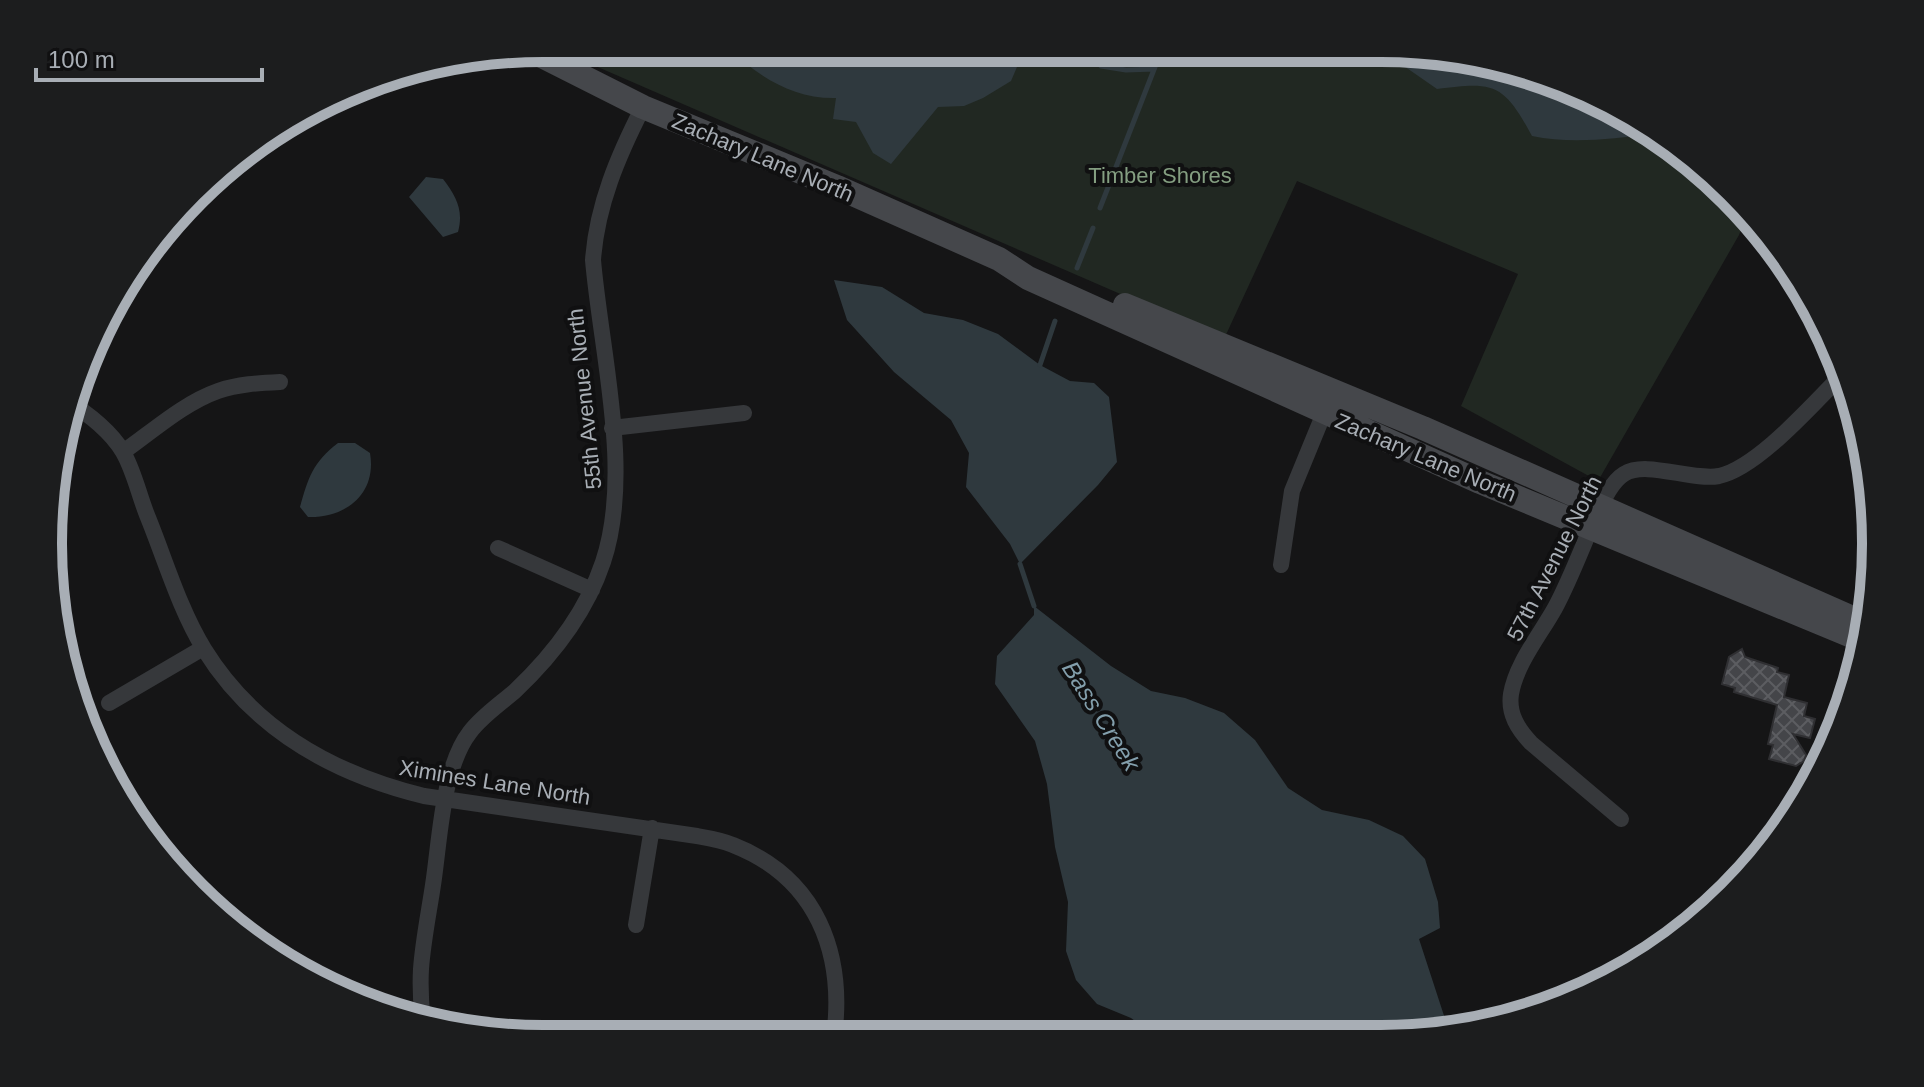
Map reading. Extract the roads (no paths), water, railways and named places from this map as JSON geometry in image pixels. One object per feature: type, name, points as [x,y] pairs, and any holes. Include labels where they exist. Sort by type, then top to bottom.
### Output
[{"type":"street","name":"Zachary Lane North","points":[[554,62],[643,107],[837,187],[999,259],[1028,278],[1480,482],[1596,517],[1855,623]]},
{"type":"street","name":"55th Avenue North","points":[[421,1010],[421,967],[447,798],[457,755],[469,733],[540,666],[571,627],[592,590],[613,525],[617,485],[595,283],[595,234],[611,175],[643,107]]},
{"type":"street","name":"Zachary Lane North","points":[[999,259],[1032,267],[1423,428],[1596,517],[1830,628],[1855,626]]},
{"type":"street","points":[[123,452],[192,404],[218,391],[280,382]]},
{"type":"street","name":"57th Avenue North","points":[[1621,819],[1519,730],[1510,707],[1516,679],[1557,605],[1596,517],[1616,481],[1632,471],[1643,469],[1703,477],[1720,476],[1740,468],[1763,451],[1834,383]]},
{"type":"street","name":"Ximines Lane North","points":[[81,411],[98,424],[123,452],[203,648],[231,685],[262,717],[298,746],[381,786],[424,796],[652,828],[732,844],[765,861],[803,895],[826,937],[836,973],[836,1025]]},
{"type":"street","points":[[612,428],[744,413]]},
{"type":"street","points":[[1281,565],[1292,491],[1324,413]]},
{"type":"street","points":[[498,548],[592,590]]},
{"type":"street","points":[[1830,628],[1851,645]]},
{"type":"street","points":[[109,703],[203,648]]},
{"type":"street","points":[[636,925],[652,828]]},
{"type":"water","points":[[744,62],[1016,62],[1017,67],[1011,81],[983,98],[964,106],[938,107],[891,164],[873,153],[856,122],[833,119],[836,98],[805,95],[777,84]]},
{"type":"water","points":[[1401,64],[1443,66],[1505,78],[1565,99],[1636,136],[1576,140],[1532,136],[1514,106],[1496,90],[1472,86],[1437,89]]},
{"type":"water","points":[[426,177],[443,179],[452,191],[459,210],[458,232],[443,237],[409,197]]},
{"type":"water","points":[[834,280],[882,287],[924,313],[963,320],[998,334],[1040,365],[1070,381],[1094,383],[1109,397],[1117,462],[1020,564],[1010,544],[966,487],[969,453],[951,420],[894,372],[847,320]]},
{"type":"water","points":[[338,443],[355,443],[370,453],[369,480],[356,501],[346,508],[308,517],[300,507],[309,479],[317,464]]},
{"type":"water","points":[[1034,606],[1111,666],[1151,691],[1185,698],[1224,713],[1255,740],[1288,788],[1322,810],[1369,820],[1403,836],[1425,859],[1438,902],[1440,928],[1419,939],[1446,1021],[1380,1025],[1140,1025],[1097,1004],[1076,980],[1066,951],[1068,902],[1055,847],[1047,784],[1035,741],[995,684],[997,656],[1034,615]]},
{"type":"waterway","points":[[1098,62],[1101,66],[1126,70],[1154,69]]},
{"type":"waterway","name":"Bass Creek","points":[[1100,208],[1157,62]]},
{"type":"waterway","points":[[1156,63],[1180,62]]},
{"type":"waterway","name":"Bass Creek","points":[[1077,268],[1093,228]]},
{"type":"waterway","name":"Bass Creek","points":[[1040,365],[1055,321]]},
{"type":"waterway","name":"Bass Creek","points":[[1020,564],[1034,606]]},
{"type":"park label","name":"Timber Shores","points":[[1160,175]]}]
